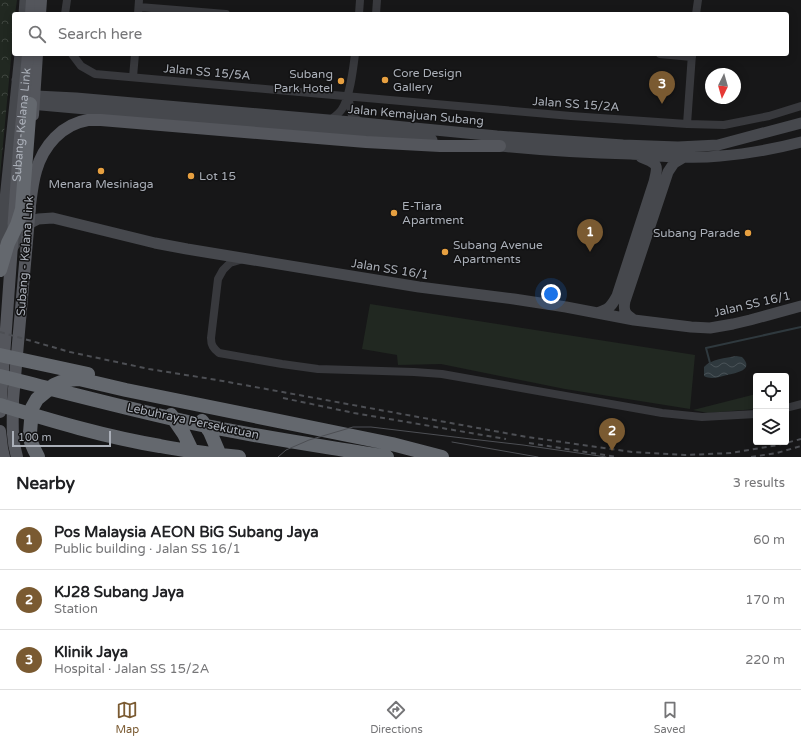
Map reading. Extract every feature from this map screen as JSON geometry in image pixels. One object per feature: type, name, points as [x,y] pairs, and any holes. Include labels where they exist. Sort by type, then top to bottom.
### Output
[{"type":"highway","points":[[0,269],[8,243],[17,225],[22,209],[25,171],[35,105]]},
{"type":"highway","points":[[0,355],[160,390],[180,400],[200,418],[210,432],[220,457]]},
{"type":"highway","name":"Lebuhraya Persekutuan","points":[[0,376],[193,423],[254,435],[387,457]]},
{"type":"highway","points":[[38,457],[31,442],[30,433],[32,408],[37,399],[54,385],[66,380],[79,379],[126,390],[392,444],[442,457]]},
{"type":"highway","points":[[126,390],[146,396],[156,401],[166,409],[175,418],[184,434],[200,455]]},
{"type":"highway","points":[[0,405],[106,435],[160,447],[200,455],[239,457]]},
{"type":"main road","points":[[24,12],[25,0]]},
{"type":"main road","points":[[31,12],[32,0]]},
{"type":"main road","points":[[40,12],[41,0]]},
{"type":"main road","points":[[0,269],[1,238],[20,56]]},
{"type":"main road","name":"Subang-Kelana Link","points":[[0,412],[19,148],[28,56]]},
{"type":"main road","points":[[35,105],[33,74],[36,56]]},
{"type":"main road","name":"Subang - Kelana Link","points":[[17,457],[13,445],[13,400],[29,213],[36,56]]},
{"type":"main road","points":[[33,74],[40,88],[63,97]]},
{"type":"main road","points":[[17,80],[25,100],[35,105]]},
{"type":"main road","name":"Jalan Kemajuan Subang","points":[[801,123],[718,145],[678,147],[623,145],[497,136],[63,97],[36,96],[32,100],[35,105],[500,146],[634,155],[719,157],[776,148],[801,142]]},
{"type":"main road","points":[[115,129],[116,112]]},
{"type":"main road","points":[[29,213],[35,172],[46,148],[60,132],[68,127],[88,120],[366,142],[440,146],[500,146]]},
{"type":"main road","points":[[597,313],[610,307],[617,296],[657,170],[656,164],[652,161],[634,155]]},
{"type":"main road","points":[[634,320],[625,312],[625,300],[668,172],[674,163],[684,157]]},
{"type":"main road","name":"Jalan SS 16/1","points":[[0,269],[28,224],[38,219],[52,218],[155,243],[245,259],[419,287],[566,307],[634,320],[691,327],[710,328],[750,320],[801,306]]},
{"type":"main road","points":[[0,431],[4,457]]},
{"type":"street","points":[[66,12],[67,0]]},
{"type":"street","points":[[359,12],[360,0]]},
{"type":"street","points":[[376,12],[377,0]]},
{"type":"street","points":[[696,12],[698,0]]},
{"type":"street","points":[[139,7],[201,12]]},
{"type":"street","name":"Jalan SS 15/5A","points":[[74,56],[81,66],[95,74],[348,96]]},
{"type":"street","points":[[133,77],[135,56]]},
{"type":"street","points":[[330,120],[343,108],[348,96],[355,56]]},
{"type":"street","points":[[687,124],[692,56]]},
{"type":"street","points":[[348,96],[352,116],[363,123]]},
{"type":"street","name":"Jalan SS 15/2A","points":[[348,96],[571,116],[724,125],[769,116],[801,106]]},
{"type":"street","points":[[245,259],[230,263],[218,278],[211,344],[219,353],[318,369],[442,374],[662,413],[702,417],[753,414]]},
{"type":"street","points":[[789,407],[801,404]]},
{"type":"green space","points":[[0,0],[17,0],[15,12],[12,12],[12,48],[0,176]]},
{"type":"green space","points":[[370,304],[695,355],[690,409],[565,389],[441,364],[398,365],[397,355],[362,349]]},
{"type":"green space","points":[[753,395],[753,409],[708,413],[693,410]]},
{"type":"water","points":[[736,356],[742,357],[745,361],[746,365],[743,370],[715,378],[704,376],[704,367],[707,364],[719,359]]},
{"type":"waterway","points":[[710,363],[706,348],[801,327]]},
{"type":"tram line","points":[[278,457],[286,450],[309,440],[353,427],[371,427],[523,445],[606,457]]},
{"type":"tram line","points":[[452,442],[538,457]]},
{"type":"railway","points":[[0,332],[70,352],[149,369],[217,380],[527,437],[632,452],[685,455],[731,453],[778,445],[801,439]]},
{"type":"railway","points":[[283,398],[354,413],[506,439]]},
{"type":"railway","points":[[529,443],[617,457]]},
{"type":"railway","points":[[751,457],[777,453],[801,446]]},
{"type":"place","name":"Core Design Gallery","points":[[385,80]]},
{"type":"place","name":"Subang Park Hotel","points":[[341,81]]},
{"type":"place","name":"Klinik Jaya","points":[[662,104]]},
{"type":"place","name":"Menara Mesiniaga","points":[[101,171]]},
{"type":"place","name":"Lot 15","points":[[191,176]]},
{"type":"place","name":"E-Tiara Apartment","points":[[394,213]]},
{"type":"place","name":"Subang Parade","points":[[748,233]]},
{"type":"place","name":"Subang Avenue Apartments","points":[[445,252]]},
{"type":"place","name":"Pos Malaysia AEON BiG Subang Jaya","points":[[590,252]]},
{"type":"place","name":"KJ28 Subang Jaya","points":[[612,451]]}]
